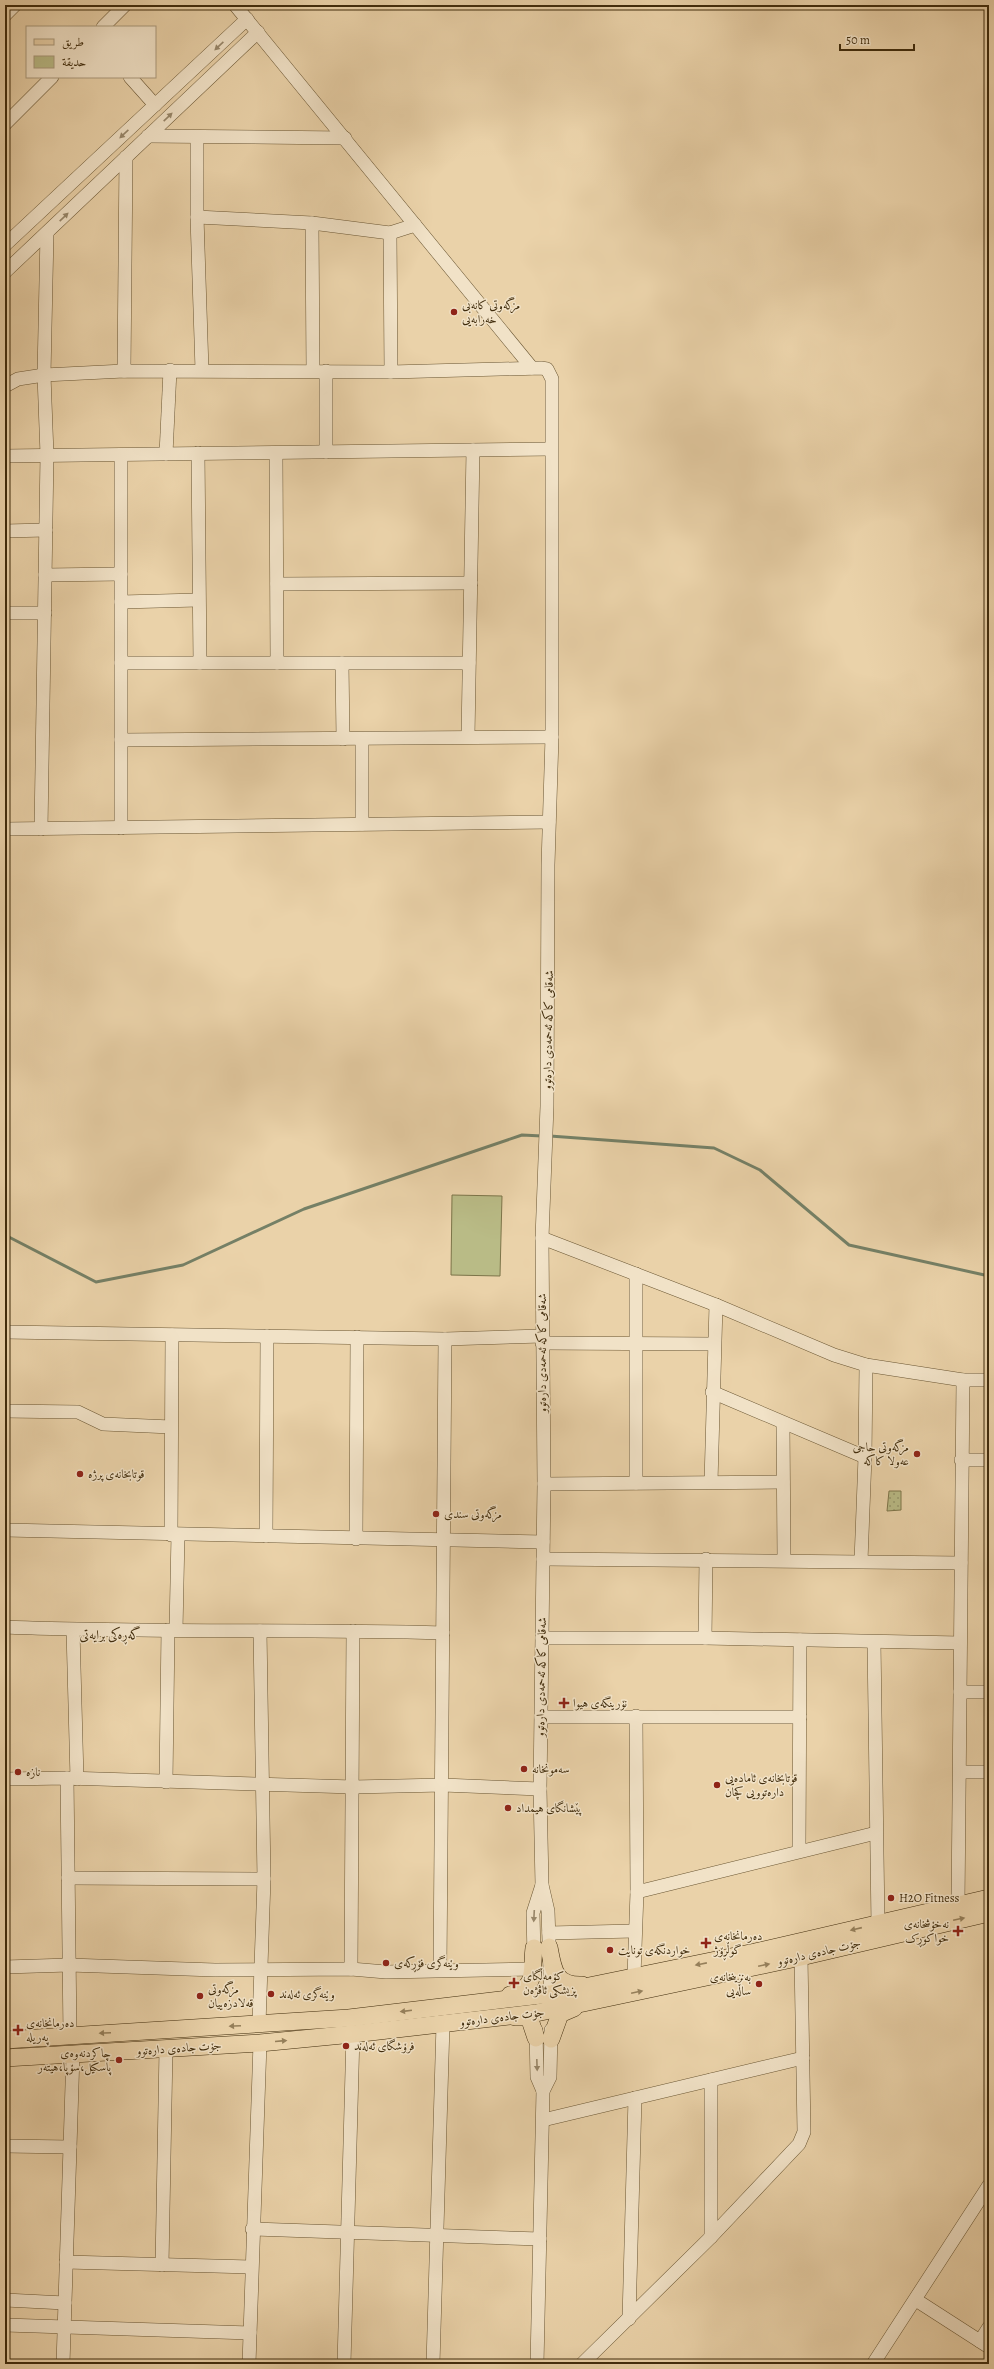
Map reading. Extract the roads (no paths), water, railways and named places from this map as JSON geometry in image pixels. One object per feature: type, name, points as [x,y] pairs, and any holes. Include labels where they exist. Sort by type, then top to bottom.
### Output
[{"type":"main road","name":"جۆت جادەی دارەتوو","points":[[5,2058],[260,2043],[503,2018],[543,2012],[634,1976],[711,1962],[989,1898]]},
{"type":"main road","name":"جۆت جادەی دارەتوو","points":[[5,2040],[349,2018],[542,1995],[596,1992],[801,1957],[989,1913]]},
{"type":"main road","points":[[484,2002],[525,1990],[531,1981],[532,1969],[544,1943]]},
{"type":"main road","points":[[544,1943],[554,1970],[560,1980],[596,1992]]},
{"type":"main road","points":[[503,2018],[528,2018],[544,2039],[563,2012],[596,1992]]},
{"type":"street","points":[[5,15],[16,5]]},
{"type":"street","points":[[104,26],[125,5]]},
{"type":"street","points":[[235,5],[532,368]]},
{"type":"street","points":[[5,245],[247,19]]},
{"type":"street","points":[[5,272],[258,32]]},
{"type":"street","points":[[5,124],[51,78]]},
{"type":"street","points":[[131,78],[156,105]]},
{"type":"street","points":[[148,136],[345,138]]},
{"type":"street","points":[[197,136],[197,217],[202,370]]},
{"type":"street","points":[[124,371],[126,157]]},
{"type":"street","points":[[197,217],[312,223],[390,233],[415,225]]},
{"type":"street","points":[[312,223],[313,371]]},
{"type":"street","points":[[41,829],[47,455],[44,375],[46,233]]},
{"type":"street","points":[[390,233],[391,372]]},
{"type":"street","points":[[5,386],[18,378],[44,375],[124,371],[202,370],[391,372],[532,368]]},
{"type":"street","name":"شەقامی کاکە ئەحمەدی دارەتوو","points":[[532,368],[547,369],[552,380],[552,737],[549,822],[547,1106],[542,1238],[544,1484],[540,1789],[542,1885],[548,1911],[544,1943],[542,1995],[544,2039],[537,2077],[543,2091],[543,2120],[536,2364]]},
{"type":"street","points":[[166,454],[170,370]]},
{"type":"street","points":[[326,371],[326,452]]},
{"type":"street","points":[[5,456],[551,449]]},
{"type":"street","points":[[468,737],[473,450]]},
{"type":"street","points":[[276,453],[277,663]]},
{"type":"street","points":[[121,454],[121,828]]},
{"type":"street","points":[[198,454],[198,600],[200,663]]},
{"type":"street","points":[[5,531],[46,530]]},
{"type":"street","points":[[45,575],[121,574]]},
{"type":"street","points":[[277,584],[471,583]]},
{"type":"street","points":[[121,602],[198,600]]},
{"type":"street","points":[[5,613],[45,613]]},
{"type":"street","points":[[121,663],[469,663]]},
{"type":"street","points":[[342,663],[343,739]]},
{"type":"street","points":[[121,740],[552,737]]},
{"type":"street","points":[[362,739],[362,824]]},
{"type":"street","points":[[5,829],[549,822]]},
{"type":"street","points":[[542,1238],[716,1305],[834,1355],[866,1365],[963,1380],[989,1380]]},
{"type":"street","points":[[636,1274],[636,1483]]},
{"type":"street","points":[[711,1482],[713,1344],[716,1305]]},
{"type":"street","points":[[5,1332],[445,1339],[542,1339],[636,1344],[713,1344]]},
{"type":"street","points":[[166,1782],[175,1535],[171,1427],[172,1335]]},
{"type":"street","points":[[266,1536],[267,1336]]},
{"type":"street","points":[[356,1539],[357,1337]]},
{"type":"street","points":[[440,1969],[443,1785],[445,1339]]},
{"type":"street","points":[[861,1561],[865,1457],[866,1365]]},
{"type":"street","points":[[958,1905],[961,1460],[963,1380]]},
{"type":"street","points":[[712,1392],[865,1457]]},
{"type":"street","points":[[5,1411],[78,1412],[103,1424],[171,1427]]},
{"type":"street","points":[[783,1423],[784,1560]]},
{"type":"street","points":[[961,1460],[989,1460]]},
{"type":"street","points":[[544,1484],[783,1482]]},
{"type":"street","points":[[5,1530],[175,1535],[543,1542]]},
{"type":"street","points":[[543,1559],[706,1559],[961,1563]]},
{"type":"street","points":[[705,1638],[706,1559]]},
{"type":"street","points":[[5,1628],[73,1630],[353,1631],[443,1633]]},
{"type":"street","points":[[70,2036],[68,1878],[72,1778],[73,1630]]},
{"type":"street","points":[[259,2024],[264,1879],[260,1631]]},
{"type":"street","points":[[351,1969],[353,1631]]},
{"type":"street","points":[[542,1638],[705,1638],[960,1643]]},
{"type":"street","points":[[799,1851],[800,1640]]},
{"type":"street","points":[[874,1642],[878,1924]]},
{"type":"street","points":[[960,1692],[989,1692]]},
{"type":"street","points":[[634,1976],[634,1931],[637,1892],[636,1716]]},
{"type":"street","points":[[541,1717],[800,1717]]},
{"type":"street","points":[[960,1772],[989,1772]]},
{"type":"street","points":[[5,1779],[72,1778],[353,1787],[443,1785],[540,1789]]},
{"type":"street","points":[[637,1892],[876,1833]]},
{"type":"street","points":[[68,1878],[264,1879]]},
{"type":"street","name":"شەقامی کاکە ئەحمەدی دارەتوو","points":[[542,1885],[533,1913],[544,1943]]},
{"type":"street","points":[[544,1943],[634,1931]]},
{"type":"street","points":[[582,2364],[710,2237],[799,2144],[804,2132],[801,1957]]},
{"type":"street","points":[[5,1967],[69,1965],[262,1970],[351,1969],[386,1972],[440,1969],[532,1969]]},
{"type":"street","points":[[433,2364],[443,2024]]},
{"type":"street","points":[[344,2364],[349,2232],[353,2034]]},
{"type":"street","points":[[249,2364],[252,2229],[260,2043]]},
{"type":"street","points":[[162,2265],[166,2049]]},
{"type":"street","points":[[63,2364],[73,2054]]},
{"type":"street","points":[[543,2120],[803,2058]]},
{"type":"street","points":[[710,2237],[711,2080]]},
{"type":"street","points":[[629,2319],[635,2098]]},
{"type":"street","points":[[5,2146],[70,2147]]},
{"type":"street","points":[[874,2364],[989,2185]]},
{"type":"street","points":[[252,2229],[540,2238]]},
{"type":"street","points":[[66,2262],[251,2267]]},
{"type":"street","points":[[5,2300],[65,2303]]},
{"type":"street","points":[[916,2300],[984,2344],[989,2327]]},
{"type":"street","points":[[5,2325],[250,2333]]},
{"type":"waterway","points":[[5,1235],[96,1282],[183,1265],[304,1209],[522,1135],[542,1136]]},
{"type":"waterway","points":[[550,1136],[714,1148],[760,1170],[849,1245],[989,1276]]},
{"type":"place","name":"مزگەوتی کانەبی خەرابەیی","points":[[454,312]]},
{"type":"place","name":"مزگەوتی حاجی عەولا کاکە","points":[[917,1454]]},
{"type":"place","name":"قوتابخانەی پرژە","points":[[80,1474]]},
{"type":"place","name":"مزگەوتی سندی","points":[[436,1514]]},
{"type":"place","name":"نۆرینگەی هیوا","points":[[564,1703]]},
{"type":"place","name":"سەمونخانە","points":[[524,1769]]},
{"type":"place","name":"نازە","points":[[18,1772]]},
{"type":"place","name":"قوتابخانەی ئامادەیی دارەتوویی کچان","points":[[717,1785]]},
{"type":"place","name":"پێشانگای هیمداد","points":[[508,1808]]},
{"type":"place","name":"H2O Fitness","points":[[891,1898]]},
{"type":"place","name":"نەخۆشخانەی خواکوڕک","points":[[958,1931]]},
{"type":"place","name":"دەرمانخانەی گوڵڕۆژ","points":[[706,1943]]},
{"type":"place","name":"خواردنگەی تونایت","points":[[610,1950]]},
{"type":"place","name":"وێنەگری فۆڕکەی","points":[[386,1963]]},
{"type":"place","name":"کۆمەڵگای پزیشکی ئاڤژەن","points":[[514,1983]]},
{"type":"place","name":"بەنزینخانەی ساڵەیی","points":[[759,1984]]},
{"type":"place","name":"وێنەگری ئەلەند","points":[[271,1994]]},
{"type":"place","name":"مزگەوتی قەلادزەییان","points":[[200,1996]]},
{"type":"place","name":"دەرمانخانەی پەریلە","points":[[18,2030]]},
{"type":"place","name":"فرۆشگای ئەلەند","points":[[346,2046]]},
{"type":"place","name":"چاکردنەوەی پاسکیل،سۆپا،هیتەر","points":[[119,2060]]},
{"type":"district","name":"گەڕەکی برایەتی","points":[[110,1634]]}]
